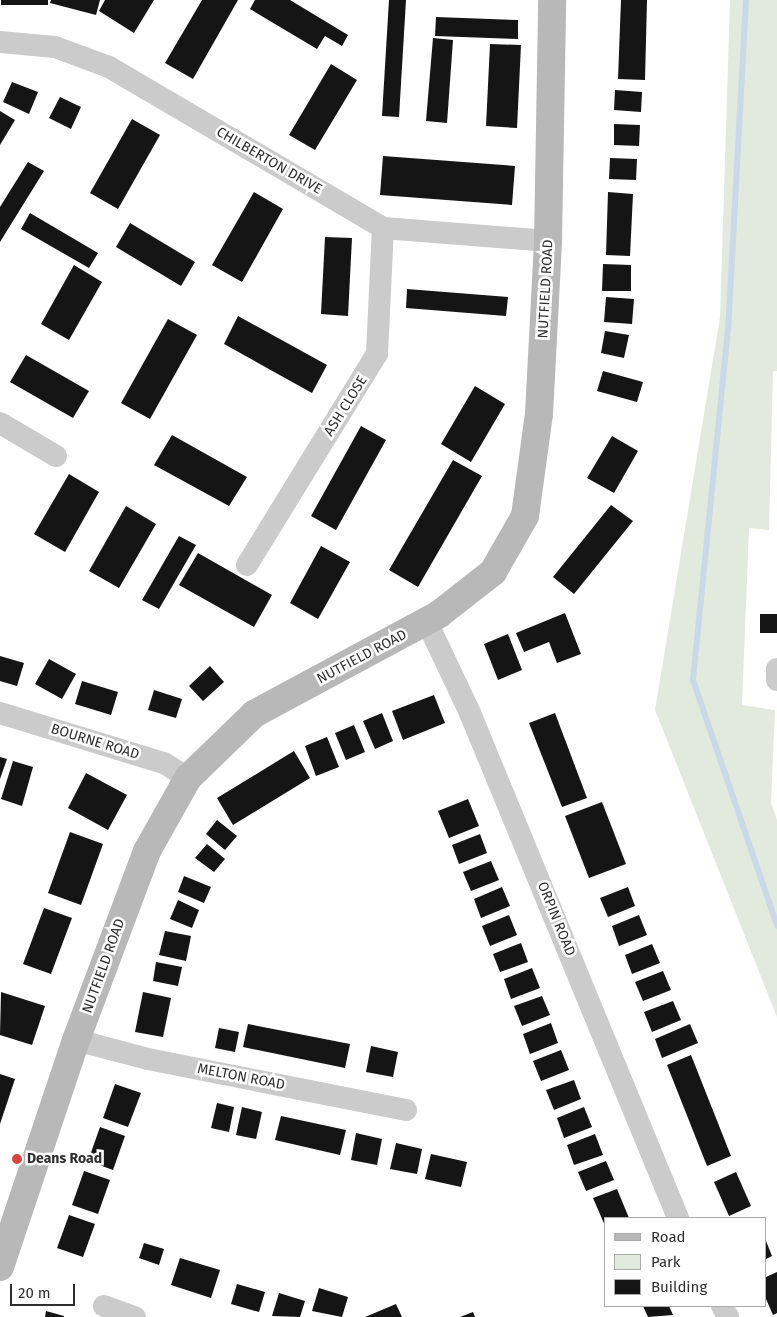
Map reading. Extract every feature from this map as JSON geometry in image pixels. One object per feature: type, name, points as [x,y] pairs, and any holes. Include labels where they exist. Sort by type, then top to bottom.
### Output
[{"type":"street","name":"NUTFIELD ROAD","points":[[0,1267],[76,1040],[147,851],[188,778],[254,714],[427,622],[493,572],[525,516],[539,414],[548,241],[552,0]]},
{"type":"street","name":"CHILBERTON DRIVE","points":[[0,42],[55,47],[109,67],[382,228],[548,241]]},
{"type":"street","name":"ASH CLOSE","points":[[247,565],[377,354],[382,228]]},
{"type":"street","points":[[0,423],[56,456]]},
{"type":"street","name":"ORPIN ROAD","points":[[427,622],[474,722],[678,1217]]},
{"type":"street","points":[[777,670],[777,680]]},
{"type":"street","name":"BOURNE ROAD","points":[[0,713],[164,763],[188,778]]},
{"type":"street","name":"MELTON ROAD","points":[[76,1040],[148,1059],[406,1110]]},
{"type":"street","points":[[104,1306],[135,1317]]},
{"type":"green space","points":[[730,0],[777,0],[777,371],[773,371],[769,530],[749,528],[742,705],[775,710],[771,802],[777,820],[777,1017],[655,710],[720,317]]},
{"type":"building","points":[[1,0],[48,0],[48,5],[1,5]]},
{"type":"building","points":[[51,0],[100,0],[96,15],[50,3]]},
{"type":"building","points":[[105,0],[154,0],[134,33],[99,11]]},
{"type":"building","points":[[202,0],[238,0],[193,79],[165,63]]},
{"type":"building","points":[[255,0],[290,0],[348,35],[342,46],[325,36],[317,49],[250,9]]},
{"type":"building","points":[[389,0],[406,0],[399,117],[382,116]]},
{"type":"building","points":[[621,0],[647,0],[645,80],[618,79]]},
{"type":"building","points":[[436,17],[518,20],[518,39],[435,36]]},
{"type":"building","points":[[433,38],[453,40],[447,123],[426,121]]},
{"type":"building","points":[[490,44],[521,45],[517,128],[486,126]]},
{"type":"building","points":[[331,64],[357,80],[315,150],[289,135]]},
{"type":"building","points":[[12,82],[38,92],[29,114],[3,102]]},
{"type":"building","points":[[615,90],[642,92],[641,112],[614,110]]},
{"type":"building","points":[[60,97],[81,107],[71,129],[49,118]]},
{"type":"building","points":[[0,111],[15,120],[0,145]]},
{"type":"building","points":[[132,119],[160,135],[118,209],[90,193]]},
{"type":"building","points":[[614,124],[640,125],[639,146],[614,145]]},
{"type":"building","points":[[383,156],[515,166],[512,205],[380,195]]},
{"type":"building","points":[[610,158],[637,159],[636,180],[609,179]]},
{"type":"building","points":[[28,162],[44,171],[0,242],[0,207]]},
{"type":"building","points":[[254,192],[283,209],[242,282],[212,265]]},
{"type":"building","points":[[608,192],[633,194],[630,256],[606,255]]},
{"type":"building","points":[[30,213],[98,253],[89,268],[21,229]]},
{"type":"building","points":[[130,223],[195,262],[181,286],[116,247]]},
{"type":"building","points":[[325,237],[352,238],[348,316],[321,314]]},
{"type":"building","points":[[603,264],[631,265],[631,291],[602,291]]},
{"type":"building","points":[[74,265],[102,282],[69,340],[41,324]]},
{"type":"building","points":[[407,289],[508,297],[506,316],[406,308]]},
{"type":"building","points":[[606,297],[634,299],[632,324],[604,322]]},
{"type":"building","points":[[238,316],[327,365],[312,393],[224,344]]},
{"type":"building","points":[[168,319],[197,335],[150,419],[121,403]]},
{"type":"building","points":[[605,331],[629,335],[624,358],[601,353]]},
{"type":"building","points":[[26,355],[89,391],[73,418],[10,382]]},
{"type":"building","points":[[603,371],[643,382],[637,402],[597,391]]},
{"type":"building","points":[[475,386],[505,404],[471,462],[441,444]]},
{"type":"building","points":[[361,426],[386,440],[336,530],[311,516]]},
{"type":"building","points":[[172,435],[247,477],[229,506],[154,465]]},
{"type":"building","points":[[612,436],[638,451],[614,493],[587,478]]},
{"type":"building","points":[[453,460],[482,476],[418,587],[389,570]]},
{"type":"building","points":[[69,474],[99,492],[65,552],[34,534]]},
{"type":"building","points":[[611,505],[633,521],[574,594],[553,577]]},
{"type":"building","points":[[126,506],[156,524],[119,588],[89,571]]},
{"type":"building","points":[[179,536],[196,545],[159,609],[142,600]]},
{"type":"building","points":[[321,546],[350,562],[318,619],[290,603]]},
{"type":"building","points":[[198,553],[272,595],[254,627],[179,585]]},
{"type":"building","points":[[565,613],[581,654],[557,663],[549,642],[524,652],[516,633]]},
{"type":"building","points":[[760,614],[777,614],[777,633],[760,633]]},
{"type":"building","points":[[508,634],[522,670],[498,680],[484,644]]},
{"type":"building","points":[[0,656],[24,663],[17,686],[0,681]]},
{"type":"building","points":[[49,659],[76,674],[62,699],[35,684]]},
{"type":"building","points":[[210,666],[224,682],[203,701],[189,686]]},
{"type":"building","points":[[82,681],[118,692],[111,715],[75,704]]},
{"type":"building","points":[[154,690],[182,699],[176,718],[148,710]]},
{"type":"building","points":[[434,695],[445,723],[403,740],[392,711]]},
{"type":"building","points":[[382,713],[393,741],[375,749],[363,721]]},
{"type":"building","points":[[555,713],[587,798],[562,807],[529,723]]},
{"type":"building","points":[[354,725],[365,752],[346,760],[335,733]]},
{"type":"building","points":[[327,737],[339,767],[316,776],[305,746]]},
{"type":"building","points":[[294,751],[310,778],[233,825],[217,798]]},
{"type":"building","points":[[0,757],[7,759],[0,779]]},
{"type":"building","points":[[13,761],[33,767],[22,806],[1,799]]},
{"type":"building","points":[[86,773],[127,795],[108,830],[68,808]]},
{"type":"building","points":[[468,799],[479,826],[449,838],[438,811]]},
{"type":"building","points":[[602,802],[626,864],[589,878],[565,816]]},
{"type":"building","points":[[217,820],[237,836],[225,850],[206,834]]},
{"type":"building","points":[[70,832],[103,844],[81,905],[48,893]]},
{"type":"building","points":[[480,834],[487,853],[459,864],[452,845]]},
{"type":"building","points":[[207,844],[225,859],[214,872],[195,858]]},
{"type":"building","points":[[491,861],[499,880],[471,891],[463,872]]},
{"type":"building","points":[[184,876],[211,887],[204,903],[178,892]]},
{"type":"building","points":[[502,887],[510,906],[481,918],[474,899]]},
{"type":"building","points":[[628,887],[635,906],[608,917],[600,898]]},
{"type":"building","points":[[178,900],[199,910],[192,928],[170,919]]},
{"type":"building","points":[[44,908],[72,918],[51,974],[23,964]]},
{"type":"building","points":[[509,915],[517,935],[490,946],[482,926]]},
{"type":"building","points":[[639,915],[647,935],[619,946],[612,926]]},
{"type":"building","points":[[165,931],[191,936],[186,961],[159,955]]},
{"type":"building","points":[[521,943],[528,962],[500,972],[493,954]]},
{"type":"building","points":[[652,944],[660,963],[632,974],[625,955]]},
{"type":"building","points":[[156,962],[182,967],[178,986],[153,981]]},
{"type":"building","points":[[532,968],[540,988],[511,999],[504,979]]},
{"type":"building","points":[[663,971],[671,990],[643,1001],[635,982]]},
{"type":"building","points":[[1,992],[45,1006],[32,1045],[0,1035]]},
{"type":"building","points":[[143,992],[171,998],[163,1037],[135,1032]]},
{"type":"building","points":[[542,996],[550,1015],[522,1026],[514,1006]]},
{"type":"building","points":[[673,1001],[681,1020],[652,1032],[644,1012]]},
{"type":"building","points":[[551,1023],[558,1043],[530,1054],[523,1034]]},
{"type":"building","points":[[248,1024],[350,1044],[345,1068],[243,1047]]},
{"type":"building","points":[[690,1024],[698,1043],[662,1058],[655,1039]]},
{"type":"building","points":[[219,1028],[239,1032],[235,1052],[215,1048]]},
{"type":"building","points":[[371,1046],[398,1052],[393,1077],[366,1072]]},
{"type":"building","points":[[561,1050],[569,1070],[541,1081],[533,1061]]},
{"type":"building","points":[[691,1055],[731,1156],[707,1166],[667,1065]]},
{"type":"building","points":[[0,1074],[15,1079],[0,1124]]},
{"type":"building","points":[[574,1080],[581,1099],[554,1110],[546,1090]]},
{"type":"building","points":[[115,1084],[141,1093],[128,1127],[103,1118]]},
{"type":"building","points":[[217,1103],[234,1107],[229,1132],[211,1128]]},
{"type":"building","points":[[242,1107],[262,1112],[256,1139],[236,1135]]},
{"type":"building","points":[[584,1107],[592,1127],[564,1138],[557,1118]]},
{"type":"building","points":[[281,1116],[346,1130],[340,1155],[275,1140]]},
{"type":"building","points":[[100,1127],[125,1136],[113,1170],[88,1161]]},
{"type":"building","points":[[356,1133],[382,1139],[377,1165],[351,1160]]},
{"type":"building","points":[[595,1134],[603,1155],[574,1165],[567,1145]]},
{"type":"building","points":[[396,1143],[422,1149],[417,1174],[390,1169]]},
{"type":"building","points":[[431,1154],[467,1162],[461,1187],[425,1179]]},
{"type":"building","points":[[606,1161],[614,1180],[586,1191],[578,1172]]},
{"type":"building","points":[[84,1171],[110,1180],[98,1214],[72,1205]]},
{"type":"building","points":[[736,1172],[751,1206],[729,1216],[714,1182]]},
{"type":"building","points":[[617,1189],[629,1217],[604,1217],[604,1223],[593,1198]]},
{"type":"building","points":[[69,1215],[95,1224],[83,1257],[57,1248]]},
{"type":"building","points":[[144,1243],[164,1249],[159,1265],[139,1258]]},
{"type":"building","points":[[767,1244],[772,1256],[767,1258]]},
{"type":"building","points":[[180,1258],[220,1270],[211,1298],[171,1285]]},
{"type":"building","points":[[777,1272],[777,1313],[773,1315],[767,1301],[767,1277]]},
{"type":"building","points":[[237,1284],[265,1292],[259,1312],[231,1304]]},
{"type":"building","points":[[319,1288],[348,1297],[342,1317],[312,1311]]},
{"type":"building","points":[[279,1293],[305,1301],[300,1317],[272,1316]]},
{"type":"building","points":[[396,1304],[402,1317],[365,1317]]},
{"type":"building","points":[[643,1307],[669,1307],[673,1315],[648,1317]]},
{"type":"building","points":[[46,1311],[64,1316],[64,1317],[45,1317]]},
{"type":"building","points":[[473,1312],[475,1317],[460,1317]]},
{"type":"waterway","points":[[746,0],[728,329],[693,680],[777,926]]},
{"type":"place","name":"Deans Road","points":[[17,1159]]}]
